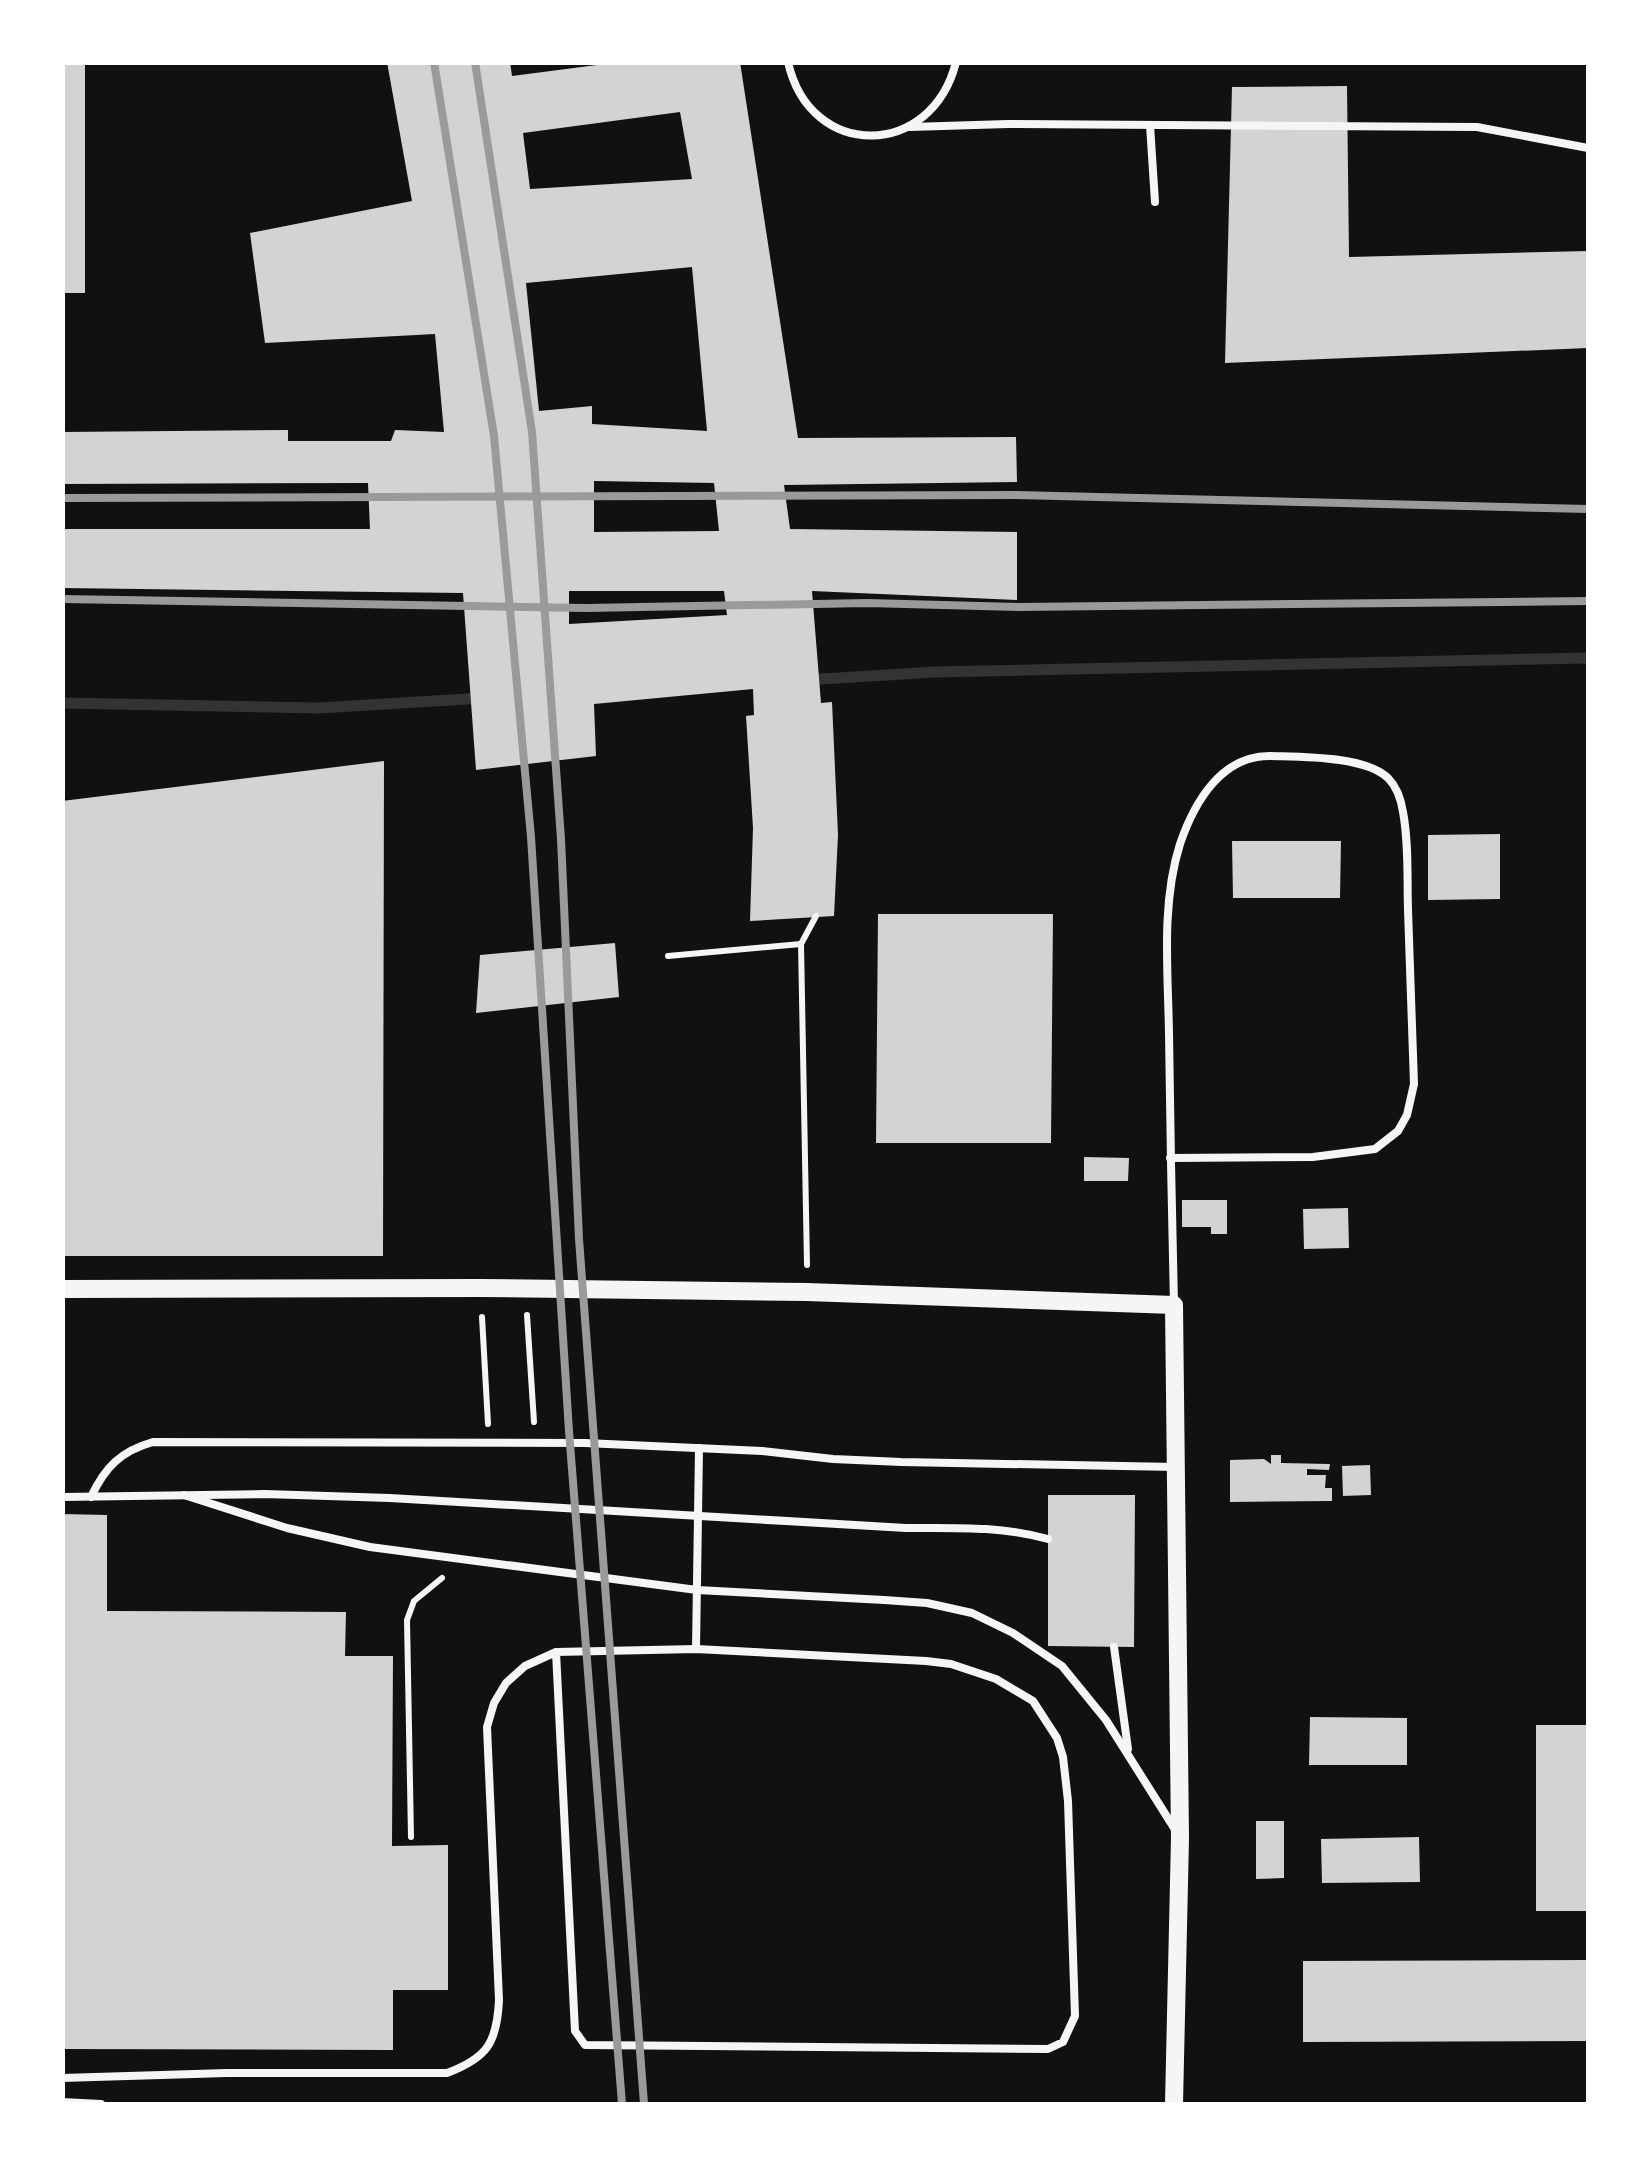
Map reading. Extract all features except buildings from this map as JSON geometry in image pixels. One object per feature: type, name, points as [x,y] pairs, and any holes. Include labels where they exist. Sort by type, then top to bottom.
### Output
[{"type":"street","points":[[62,1290],[807,1292],[1174,1306],[1180,1838],[1174,2104]]},
{"type":"lane","points":[[788,62],[802,100],[818,118],[839,130],[863,136],[887,135],[910,127],[932,111],[947,90],[956,62]]},
{"type":"lane","points":[[1150,125],[1155,202]]},
{"type":"lane","points":[[910,127],[1477,127],[1588,148]]},
{"type":"lane","points":[[1170,1158],[1312,1157],[1374,1149],[1398,1131],[1407,1115],[1414,1084],[1406,835],[1398,793],[1391,780],[1376,770],[1307,757],[1261,756],[1243,760],[1226,770],[1191,816],[1172,876],[1167,926],[1170,1158],[1174,1306]]},
{"type":"lane","points":[[91,1496],[112,1463],[130,1449],[153,1442],[699,1448],[902,1462],[1176,1467]]},
{"type":"lane","points":[[696,1649],[699,1448]]},
{"type":"lane","points":[[62,1497],[266,1494],[390,1498],[906,1528],[987,1529],[1024,1532],[1048,1539]]},
{"type":"lane","points":[[184,1495],[287,1528],[370,1547],[697,1590],[927,1603],[972,1614],[1012,1633],[1062,1666],[1087,1694],[1180,1838]]},
{"type":"lane","points":[[1114,1646],[1128,1754]]},
{"type":"lane","points":[[62,2078],[227,2073],[400,2075],[446,2073],[470,2064],[488,2048],[498,2028],[487,1727],[494,1703],[506,1683],[524,1666],[556,1652],[696,1649],[938,1662],[996,1679],[1033,1701],[1057,1738],[1068,1801],[1075,2016],[1063,2042],[1048,2049],[584,2045],[575,2030],[556,1652]]},
{"type":"lane","points":[[62,2102],[101,2104]]},
{"type":"path","points":[[807,1292],[801,944],[816,916]]},
{"type":"path","points":[[668,956],[801,944]]},
{"type":"path","points":[[526,1289],[535,1444]]},
{"type":"waterway","points":[[806,680],[935,672],[1588,658]]},
{"type":"waterway","points":[[62,703],[319,708],[483,698]]},
{"type":"railway","points":[[434,62],[494,436],[531,837],[569,1431],[622,2104]]},
{"type":"railway","points":[[475,62],[532,432],[561,839],[579,1239],[644,2104]]},
{"type":"railway","points":[[62,498],[1015,495],[1588,509]]},
{"type":"railway","points":[[62,599],[586,608],[868,603],[1018,607],[1588,601]]}]
